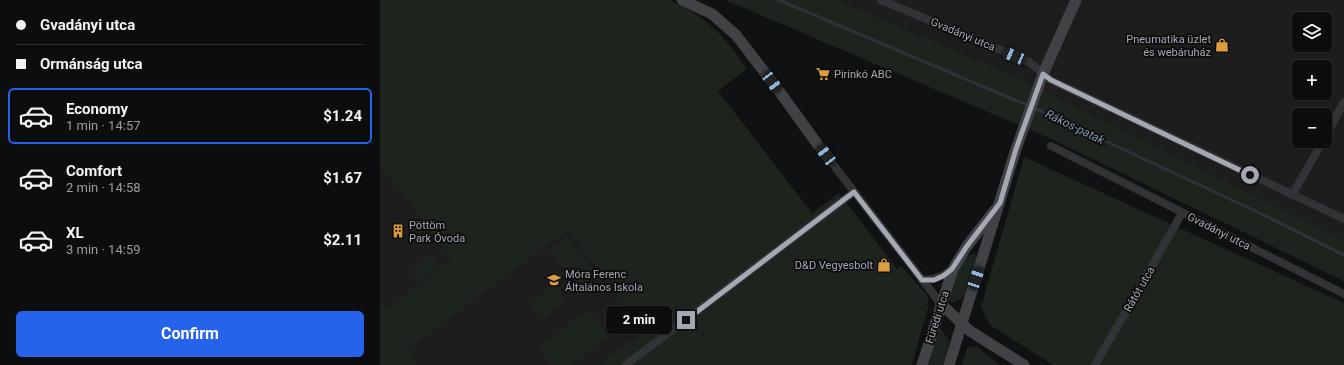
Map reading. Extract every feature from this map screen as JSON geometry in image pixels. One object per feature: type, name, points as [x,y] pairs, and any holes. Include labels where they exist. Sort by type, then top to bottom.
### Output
[{"type":"main road","points":[[682,0],[712,14],[736,36],[775,85],[818,145]]},
{"type":"main road","name":"Füredi utca","points":[[949,365],[1016,149],[1043,74],[1076,0]]},
{"type":"main road","name":"Füredi utca","points":[[922,365],[952,269],[967,246],[1000,203]]},
{"type":"main road","points":[[941,304],[970,331],[1024,365]]},
{"type":"street","name":"Gvadányi utca","points":[[881,0],[1028,62],[1051,80],[1344,219]]},
{"type":"street","points":[[1332,124],[1344,102]]},
{"type":"street","points":[[818,145],[941,304]]},
{"type":"street","name":"Gvadányi utca","points":[[1052,146],[1344,294]]},
{"type":"street","points":[[1292,195],[1319,148]]},
{"type":"street","points":[[626,365],[854,192]]},
{"type":"street","name":"Rátót utca","points":[[1095,365],[1182,213]]},
{"type":"street","name":"Füredi utca","points":[[922,280],[934,280],[943,276],[952,269]]},
{"type":"shaded area","points":[[380,0],[669,0],[694,13],[714,28],[731,47],[747,69],[718,91],[812,213],[839,193],[897,269],[901,266],[928,296],[928,308],[912,365],[597,365],[644,330],[568,230],[408,350],[419,365],[380,365],[380,301],[387,309],[452,259],[380,164]]},
{"type":"shaded area","points":[[725,0],[837,0],[1025,80],[1344,240],[1344,281],[1049,138]]},
{"type":"shaded area","points":[[837,0],[1344,0],[1344,240],[1025,80]]},
{"type":"shaded area","points":[[380,127],[471,245],[387,310],[380,301]]},
{"type":"shaded area","points":[[1024,157],[1344,303],[1344,365],[1053,365],[990,325],[981,307]]},
{"type":"shaded area","name":"Móra Ferenc Általános Iskola","points":[[568,230],[644,330],[597,365],[419,365],[408,350]]},
{"type":"shaded area","points":[[567,237],[596,275],[579,288],[549,250]]},
{"type":"shaded area","points":[[973,254],[976,255],[977,259],[966,294],[961,299],[952,303],[947,300],[960,267],[968,256]]},
{"type":"shaded area","points":[[431,255],[440,267],[419,283],[410,270]]},
{"type":"shaded area","points":[[554,285],[567,302],[542,320],[529,304]]},
{"type":"shaded area","points":[[588,310],[608,336],[571,365],[552,365],[538,348]]},
{"type":"shaded area","points":[[939,327],[950,341],[943,365],[928,365]]},
{"type":"shaded area","points":[[977,346],[999,365],[962,365],[967,348]]},
{"type":"waterway","name":"Rákos-patak","points":[[779,0],[1041,111],[1264,215],[1344,255]]},
{"type":"place","name":"Pneumatika üzlet és webáruház","points":[[1222,45]]},
{"type":"place","name":"Pirinkó ABC","points":[[823,74]]},
{"type":"place","name":"Pöttöm Park Óvoda","points":[[398,231]]},
{"type":"place","name":"D&D Vegyesbolt","points":[[884,265]]},
{"type":"place","name":"Móra Ferenc Általános Iskola","points":[[554,280]]},
{"type":"route","points":[[686,320],[854,192],[922,280],[934,280],[943,276],[952,269],[967,246],[1000,203],[1016,149],[1043,74],[1051,80],[1250,175]]}]
